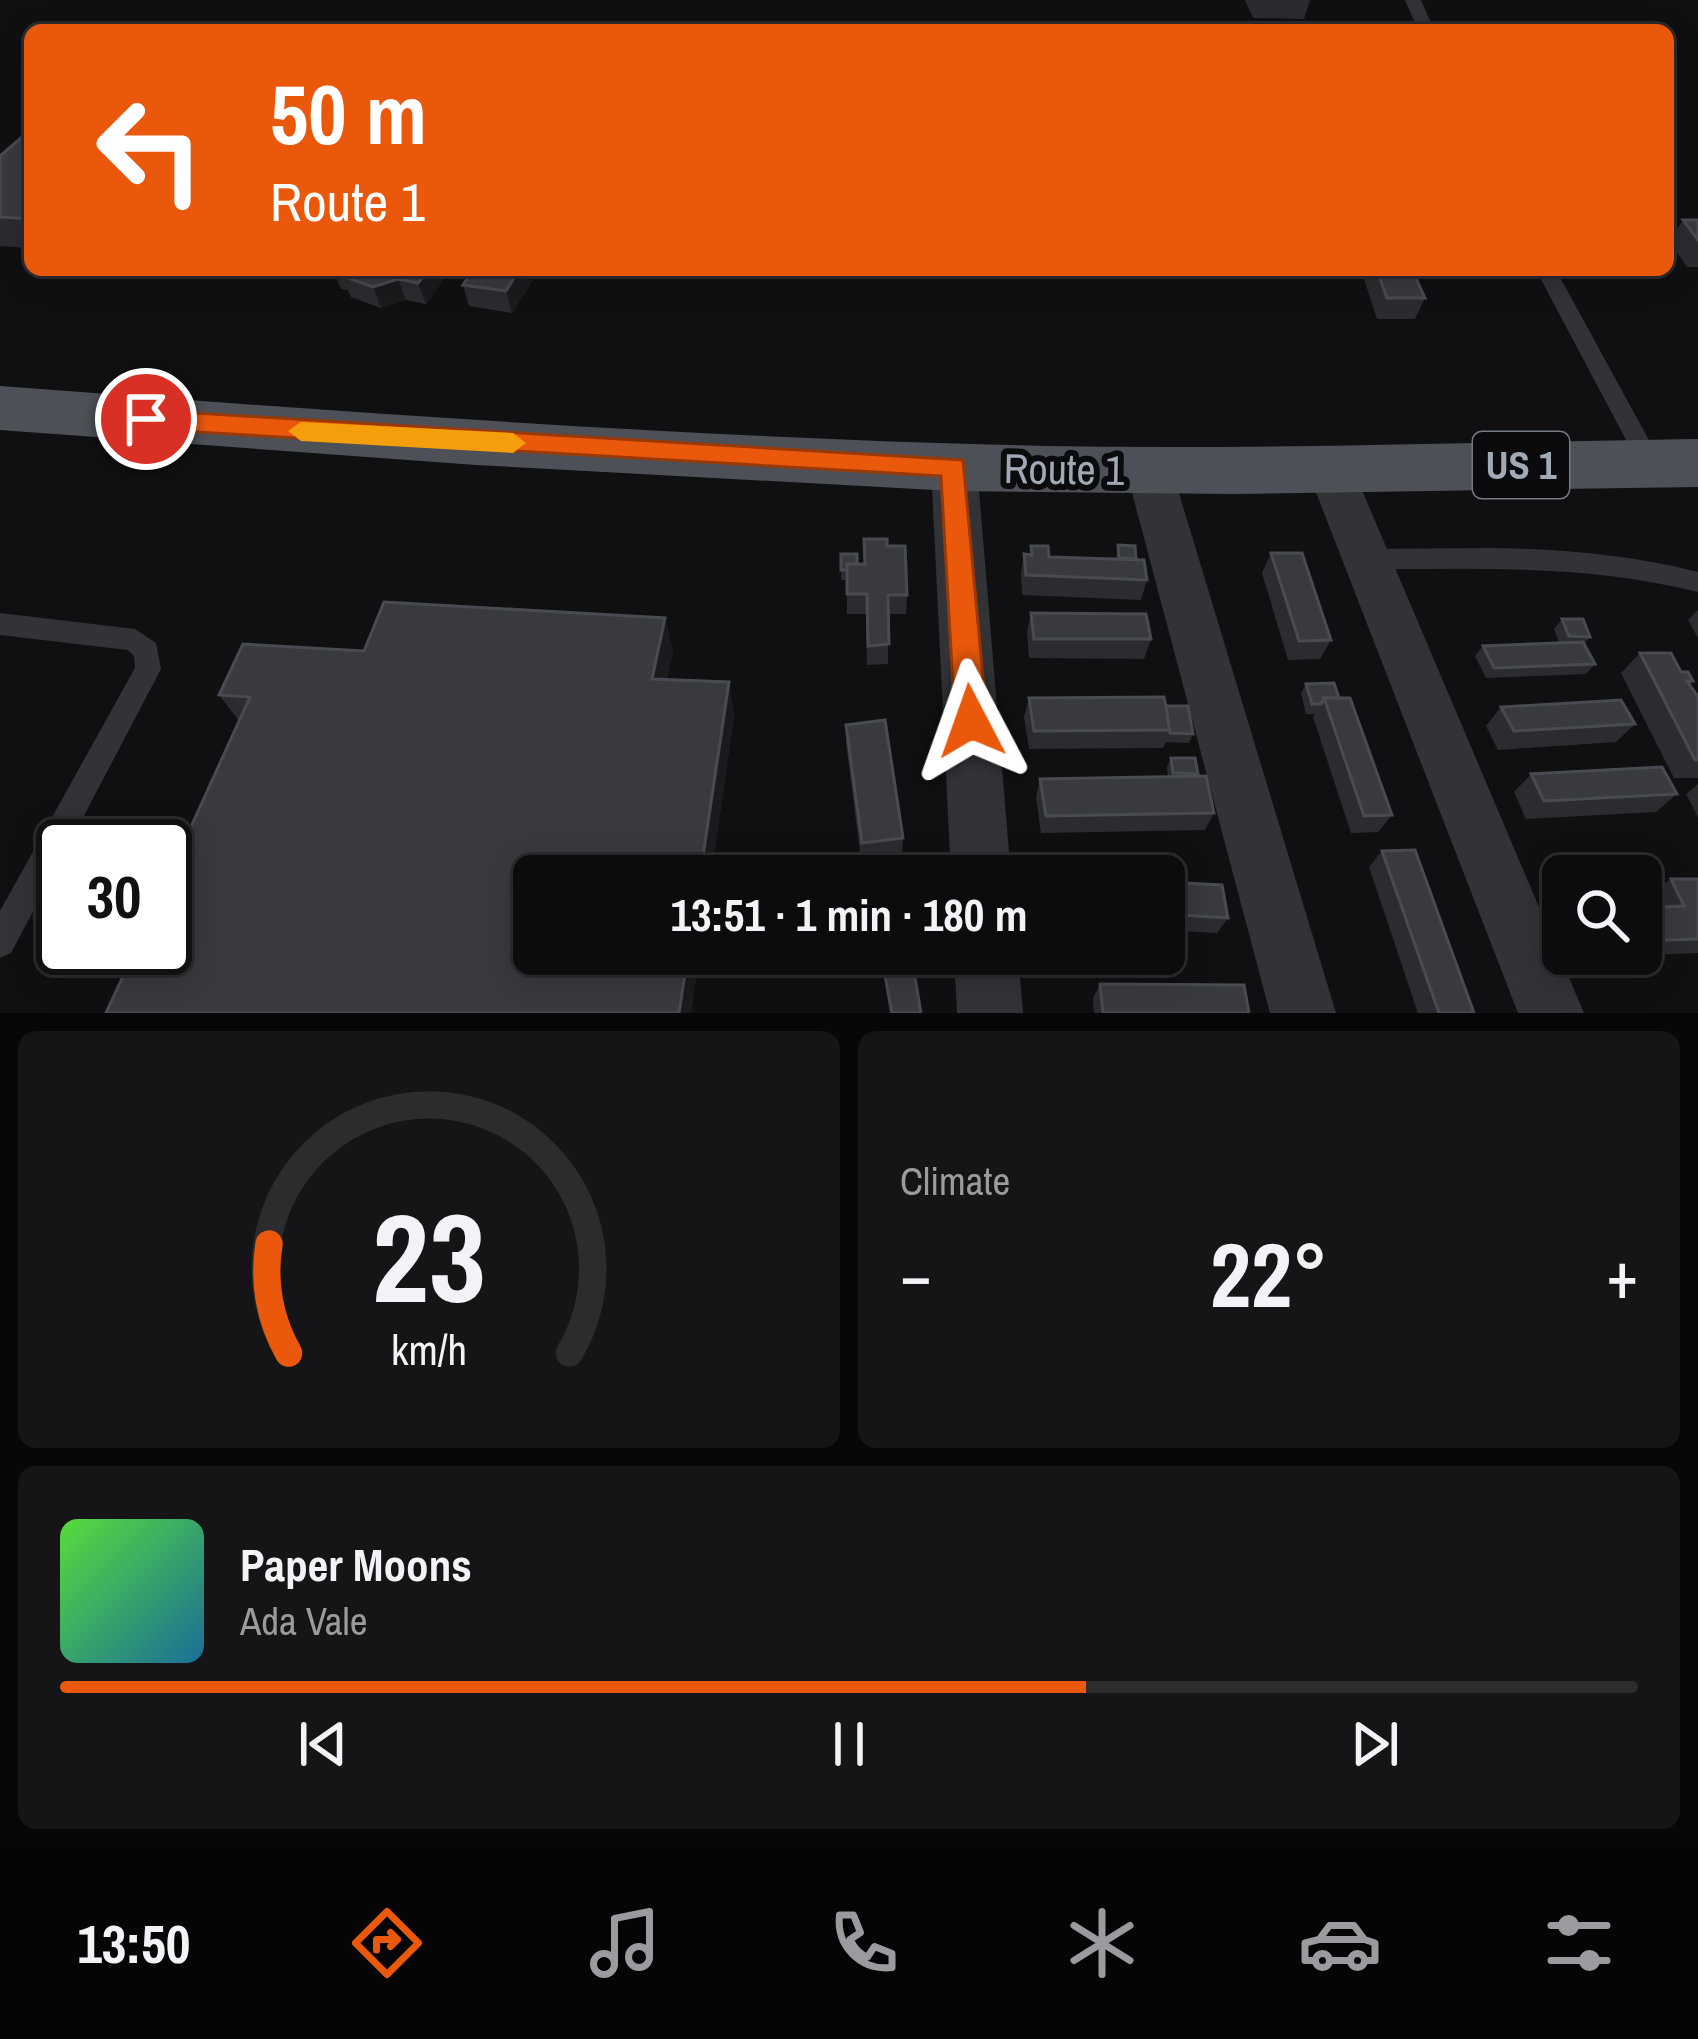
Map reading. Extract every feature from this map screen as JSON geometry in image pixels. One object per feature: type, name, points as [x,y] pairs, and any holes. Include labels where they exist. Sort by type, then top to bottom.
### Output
[{"type":"main road","name":"Route 1","points":[[0,408],[279,430],[954,467],[1330,469],[1674,463]]},
{"type":"street","points":[[954,467],[980,855]]},
{"type":"street","points":[[1330,469],[1551,1013]]},
{"type":"street","points":[[1149,470],[1303,1013]]},
{"type":"street","points":[[987,975],[990,1013]]},
{"type":"lane","points":[[1550,276],[1674,463]]},
{"type":"lane","points":[[1366,559],[1576,562],[1654,568],[1698,582]]},
{"type":"lane","points":[[0,624],[135,640],[147,651],[148,669],[0,942]]},
{"type":"building","points":[[24,135],[24,219],[0,217],[0,156]]},
{"type":"building","points":[[1683,220],[1698,220],[1698,240]]},
{"type":"building","points":[[342,276],[423,276],[418,283],[398,279],[373,287]]},
{"type":"building","points":[[469,276],[515,276],[506,291],[463,285]]},
{"type":"building","points":[[1379,276],[1415,276],[1425,298],[1387,298]]},
{"type":"building","points":[[864,539],[887,539],[887,546],[905,546],[907,595],[888,595],[889,644],[868,646],[867,594],[847,594],[847,564],[865,564]]},
{"type":"building","points":[[1118,545],[1135,546],[1136,559],[1119,558]]},
{"type":"building","points":[[1031,546],[1048,546],[1049,557],[1144,560],[1147,580],[1026,575],[1024,554],[1032,555]]},
{"type":"building","points":[[1271,553],[1302,553],[1331,640],[1299,641]]},
{"type":"building","points":[[841,554],[857,554],[857,564],[841,570]]},
{"type":"building","points":[[384,602],[665,618],[652,679],[729,682],[703,855],[513,855],[513,975],[685,975],[679,1013],[106,1013],[124,975],[192,975],[192,825],[250,697],[219,695],[243,644],[364,651]]},
{"type":"building","points":[[1031,613],[1146,614],[1151,639],[1034,639]]},
{"type":"building","points":[[1562,619],[1583,619],[1590,637],[1569,636]]},
{"type":"building","points":[[1583,642],[1595,664],[1494,668],[1483,646]]},
{"type":"building","points":[[1640,653],[1671,653],[1681,672],[1688,672],[1693,681],[1687,681],[1698,697],[1698,760],[1695,760]]},
{"type":"building","points":[[1334,683],[1339,698],[1312,704],[1306,684]]},
{"type":"building","points":[[1164,697],[1171,730],[1034,731],[1029,698]]},
{"type":"building","points":[[1324,698],[1350,698],[1392,815],[1364,816]]},
{"type":"building","points":[[1621,700],[1635,724],[1514,731],[1501,707]]},
{"type":"building","points":[[1166,706],[1188,706],[1193,734],[1170,733]]},
{"type":"building","points":[[885,720],[903,838],[862,843],[846,725]]},
{"type":"building","points":[[1171,758],[1195,758],[1198,774],[1173,773]]},
{"type":"building","points":[[1662,767],[1677,794],[1544,801],[1531,774]]},
{"type":"building","points":[[1206,776],[1214,813],[1046,816],[1040,779]]},
{"type":"building","points":[[1415,850],[1474,1013],[1439,1013],[1382,851]]},
{"type":"building","points":[[1671,879],[1698,879],[1698,939],[1662,940],[1662,907],[1684,906]]},
{"type":"building","points":[[1185,883],[1222,885],[1228,918],[1185,915]]},
{"type":"building","points":[[885,975],[915,975],[921,1013],[892,1013]]},
{"type":"building","points":[[1100,984],[1244,985],[1249,1013],[1103,1013]]},
{"type":"slow traffic","points":[[301,431],[513,443]]},
{"type":"route","points":[[146,419],[954,467],[971,721]]}]
